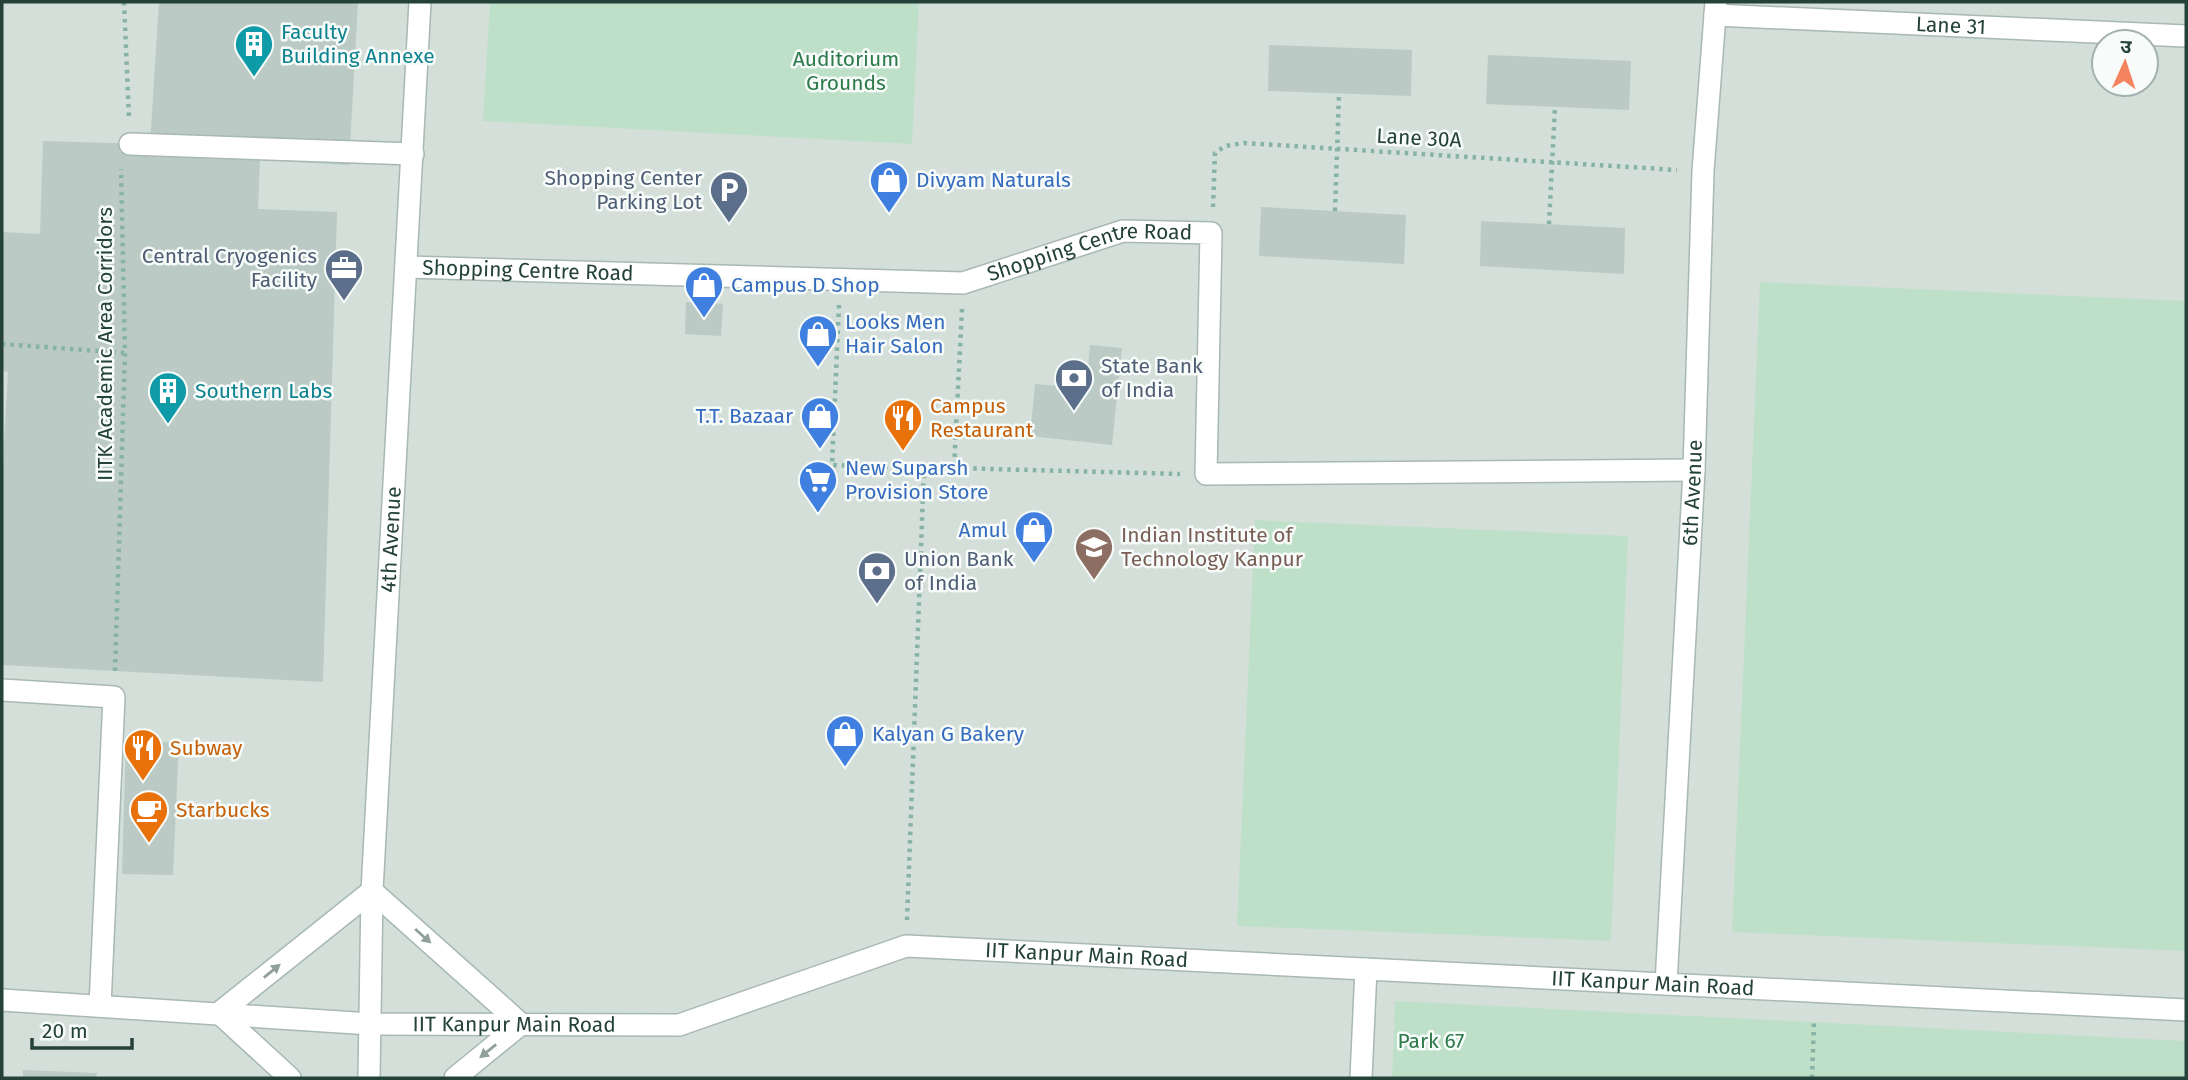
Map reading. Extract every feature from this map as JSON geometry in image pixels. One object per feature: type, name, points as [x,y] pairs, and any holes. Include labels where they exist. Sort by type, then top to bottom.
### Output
[{"type":"street","name":"4th Avenue","points":[[369,1078],[372,891],[420,2]]},
{"type":"street","name":"Lane 31","points":[[1716,8],[2186,36]]},
{"type":"street","name":"6th Avenue","points":[[1666,984],[1694,470],[1703,171],[1716,8]]},
{"type":"street","points":[[130,144],[413,154]]},
{"type":"street","name":"Shopping Centre Road","points":[[407,267],[963,283],[1122,231],[1211,233],[1206,474]]},
{"type":"street","points":[[1206,474],[1694,470]]},
{"type":"street","points":[[2,690],[114,697],[100,1006]]},
{"type":"street","points":[[290,1078],[219,1013],[372,891],[521,1024],[455,1078]]},
{"type":"street","name":"IIT Kanpur Main Road","points":[[2,1000],[371,1024],[679,1025],[906,946],[2186,1010]]},
{"type":"street","points":[[1361,1078],[1366,969]]},
{"type":"path","name":"IITK Academic Area Corridors","points":[[114,697],[124,353],[121,144],[130,144],[124,2]]},
{"type":"path","points":[[1335,211],[1339,94]]},
{"type":"path","points":[[1549,224],[1555,107]]},
{"type":"path","name":"Lane 30A","points":[[1211,233],[1215,153],[1225,146],[1244,143],[1703,171]]},
{"type":"path","points":[[841,280],[832,465],[1206,474]]},
{"type":"path","points":[[954,468],[963,283]]},
{"type":"path","points":[[2,344],[124,353]]},
{"type":"path","points":[[906,946],[924,468]]},
{"type":"path","points":[[1812,1078],[1814,1022]]},
{"type":"shaded area","name":"Indian Institute of Technology Kanpur","points":[[2,2],[2186,2],[2186,1078],[2,1078]]},
{"type":"green space","name":"Auditorium Grounds","points":[[490,2],[919,2],[912,144],[483,121]]},
{"type":"green space","points":[[1760,282],[2186,301],[2186,951],[1732,932]]},
{"type":"green space","points":[[1255,520],[1628,536],[1611,941],[1237,926]]},
{"type":"green space","name":"Park 67","points":[[1395,1001],[2186,1041],[2186,1078],[1392,1078]]},
{"type":"building","name":"Southern Labs","points":[[159,2],[358,2],[349,165],[260,160],[258,209],[337,212],[323,682],[2,665],[2,479],[8,372],[2,371],[2,232],[40,234],[43,141],[150,144]]},
{"type":"building","points":[[1269,45],[1412,50],[1411,96],[1268,91]]},
{"type":"building","points":[[1488,55],[1631,61],[1629,110],[1486,104]]},
{"type":"building","points":[[1261,207],[1406,215],[1404,264],[1259,256]]},
{"type":"building","points":[[1481,221],[1625,228],[1624,274],[1480,266]]},
{"type":"building","name":"Campus D Shop","points":[[686,302],[723,304],[721,336],[685,334]]},
{"type":"building","name":"State Bank of India","points":[[1090,345],[1122,348],[1112,445],[1030,436],[1035,384],[1086,388]]},
{"type":"building","points":[[126,741],[179,742],[173,875],[122,874]]},
{"type":"building","points":[[23,1070],[97,1073],[96,1078],[23,1078]]},
{"type":"place","name":"Faculty Building Annexe","points":[[254,78]]},
{"type":"place","name":"Divyam Naturals","points":[[889,214]]},
{"type":"place","name":"Shopping Center Parking Lot","points":[[729,224]]},
{"type":"place","name":"Central Cryogenics Facility","points":[[344,302]]},
{"type":"place","name":"Campus D Shop","points":[[704,319]]},
{"type":"place","name":"Looks Men Hair Salon","points":[[818,368]]},
{"type":"place","name":"State Bank of India","points":[[1074,412]]},
{"type":"place","name":"Southern Labs","points":[[168,425]]},
{"type":"place","name":"T.T. Bazaar","points":[[820,450]]},
{"type":"place","name":"Campus Restaurant","points":[[903,452]]},
{"type":"place","name":"New Suparsh Provision Store","points":[[818,514]]},
{"type":"place","name":"Amul","points":[[1034,564]]},
{"type":"place","name":"Indian Institute of Technology Kanpur","points":[[1094,581]]},
{"type":"place","name":"Union Bank of India","points":[[877,605]]},
{"type":"place","name":"Kalyan G Bakery","points":[[845,768]]},
{"type":"place","name":"Subway","points":[[143,782]]},
{"type":"place","name":"Starbucks","points":[[149,844]]}]
